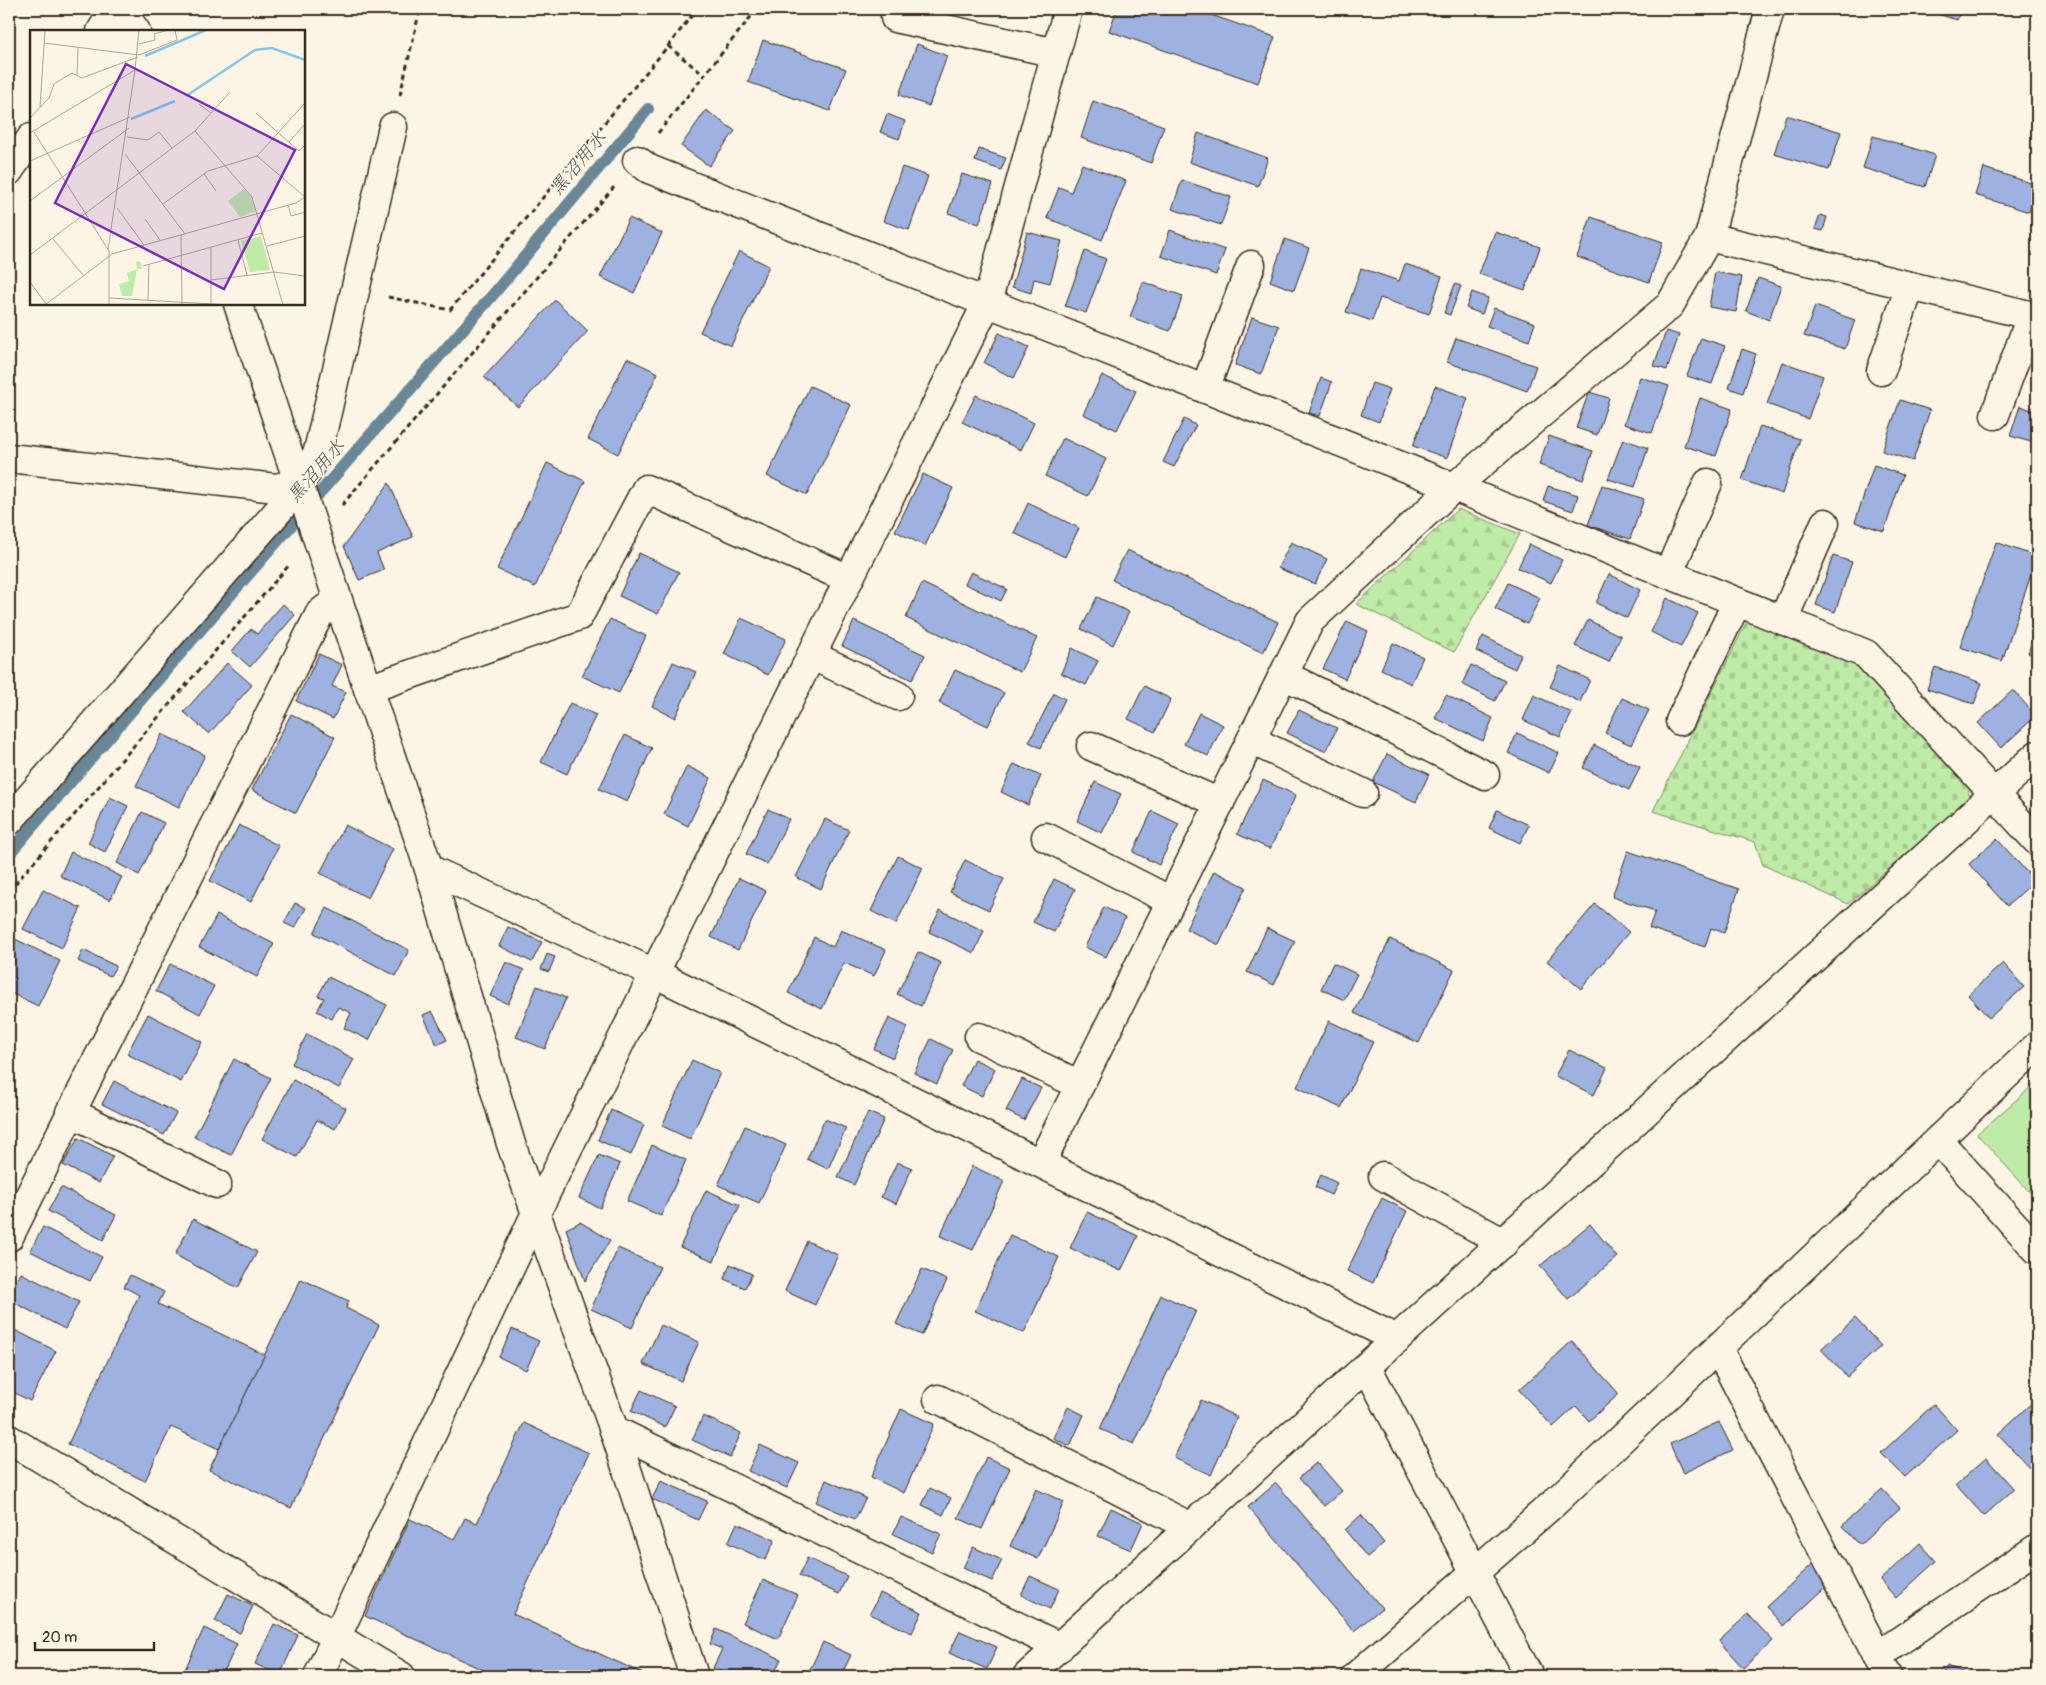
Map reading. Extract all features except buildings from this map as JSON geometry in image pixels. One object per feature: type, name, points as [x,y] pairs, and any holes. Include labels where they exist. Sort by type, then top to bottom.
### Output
[{"type":"street","points":[[102,30],[115,9]]},
{"type":"street","points":[[120,9],[135,30]]},
{"type":"street","points":[[318,1676],[536,1213],[848,579],[987,303],[1068,9]]},
{"type":"street","points":[[1042,1162],[1310,622],[1454,487],[1670,305],[1709,237],[1770,9]]},
{"type":"street","points":[[895,18],[1056,53]]},
{"type":"street","points":[[305,501],[310,468],[318,451],[393,127]]},
{"type":"street","points":[[9,171],[30,140]]},
{"type":"street","points":[[629,169],[649,169],[1454,487],[1866,654],[2037,841]]},
{"type":"street","points":[[1709,237],[2034,316],[1994,415]]},
{"type":"street","points":[[1205,389],[1251,265]]},
{"type":"street","points":[[1881,372],[1910,286]]},
{"type":"street","points":[[238,305],[429,869],[512,1144],[614,1430],[694,1676]]},
{"type":"street","points":[[9,458],[276,488],[305,501]]},
{"type":"street","points":[[1668,574],[1708,483]]},
{"type":"street","points":[[368,689],[579,616],[646,489],[848,579]]},
{"type":"street","points":[[9,821],[280,508],[305,501]]},
{"type":"street","points":[[1783,620],[1826,523]]},
{"type":"street","points":[[9,1236],[320,613],[337,600]]},
{"type":"street","points":[[1680,721],[1737,602]]},
{"type":"street","points":[[811,655],[898,696]]},
{"type":"street","points":[[1284,675],[1486,775]]},
{"type":"street","points":[[1251,740],[1363,793]]},
{"type":"street","points":[[1091,746],[1220,803]]},
{"type":"street","points":[[1027,1676],[2037,756]]},
{"type":"street","points":[[1046,837],[1171,901]]},
{"type":"street","points":[[429,869],[654,973],[1042,1162],[1397,1339]]},
{"type":"street","points":[[979,1037],[1080,1084]]},
{"type":"street","points":[[1356,1676],[1554,1503],[2037,1046]]},
{"type":"street","points":[[70,1112],[217,1184]]},
{"type":"street","points":[[1938,1140],[2037,1250]]},
{"type":"street","points":[[1383,1176],[1504,1243]]},
{"type":"street","points":[[1718,1348],[1882,1666],[2037,1548]]},
{"type":"street","points":[[1367,1367],[1529,1676]]},
{"type":"street","points":[[938,1399],[1191,1527]]},
{"type":"street","points":[[614,1430],[1060,1647]]},
{"type":"street","points":[[9,1438],[401,1676]]},
{"type":"path","points":[[393,127],[420,9]]},
{"type":"path","points":[[356,289],[450,310],[697,9]]},
{"type":"path","points":[[339,508],[629,169],[757,9]]},
{"type":"path","points":[[668,46],[704,75]]},
{"type":"path","points":[[9,891],[292,562]]},
{"type":"green space","points":[[1458,509],[1520,534],[1454,652],[1356,604]]},
{"type":"green space","points":[[1747,621],[1858,662],[1970,779],[1968,800],[1848,904],[1763,865],[1755,842],[1653,811]]},
{"type":"green space","points":[[2037,1082],[2037,1200],[1977,1134]]},
{"type":"waterway","name":"黒沼用水","points":[[9,854],[226,600],[491,297],[648,109]]}]
